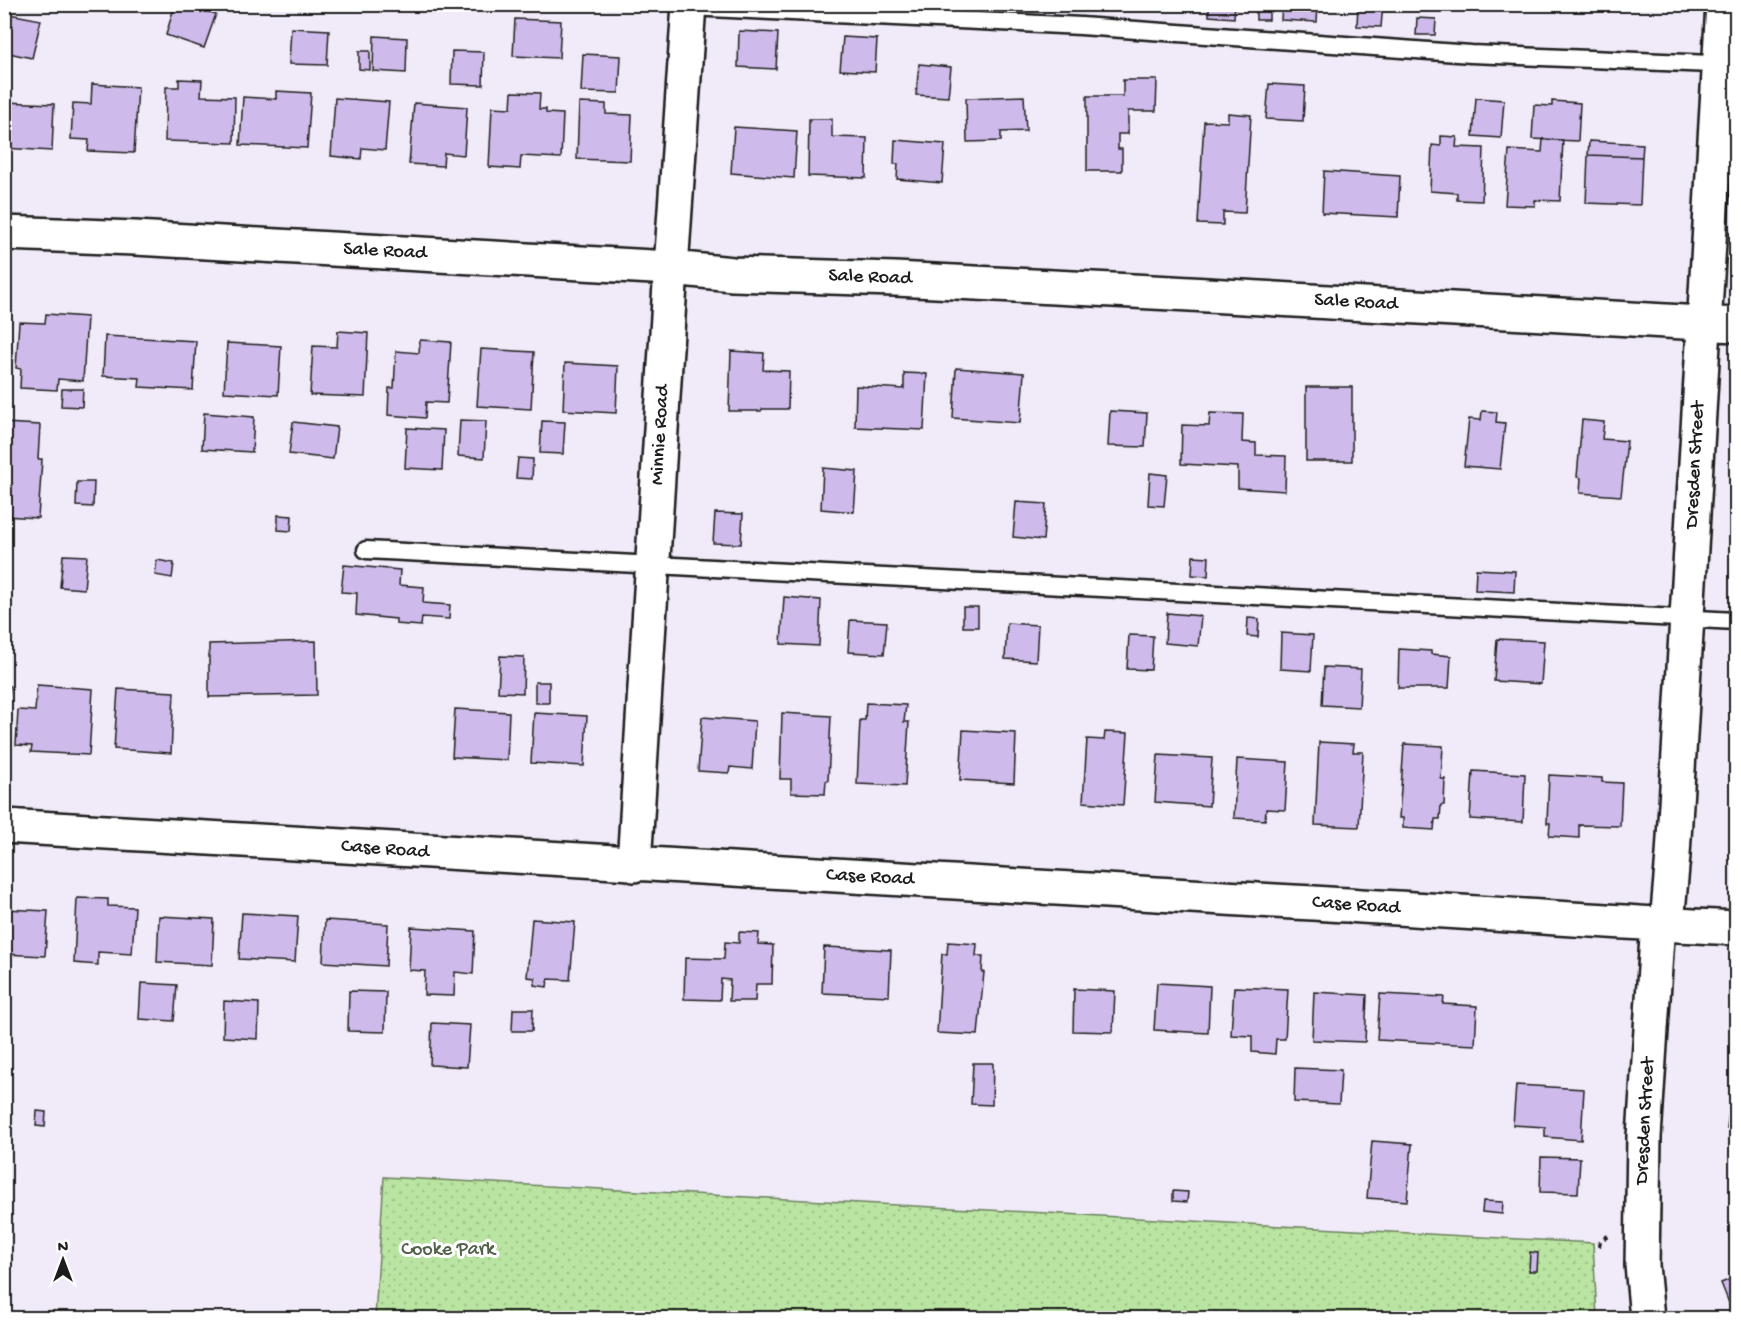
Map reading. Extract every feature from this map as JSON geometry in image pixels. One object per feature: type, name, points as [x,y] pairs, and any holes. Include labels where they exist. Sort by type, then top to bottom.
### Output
[{"type":"street","name":"Dresden Street","points":[[1647,1318],[1642,1264],[1644,1137],[1657,937],[1673,855],[1704,324],[1728,64],[1723,4]]},
{"type":"street","name":"Minnie Road","points":[[634,865],[689,6]]},
{"type":"street","name":"Sale Road","points":[[4,233],[671,268],[733,274],[1149,291],[1737,325]]},
{"type":"street","name":"Case Road","points":[[4,826],[634,865],[1737,928]]},
{"type":"lane","points":[[689,6],[1081,26],[1471,54],[1728,64]]},
{"type":"lane","points":[[366,550],[1737,621]]},
{"type":"path","points":[[1599,1247],[1600,1241],[1611,1234]]},
{"type":"green space","name":"Cooke Park","points":[[384,1177],[1593,1243],[1597,1318],[375,1318]]},
{"type":"building","points":[[175,4],[207,4],[206,11],[216,14],[204,48],[166,35]]},
{"type":"building","points":[[1209,4],[1235,4],[1234,18],[1209,16]]},
{"type":"building","points":[[1256,4],[1269,4],[1269,20],[1256,20]]},
{"type":"building","points":[[1282,4],[1318,4],[1317,22],[1281,20]]},
{"type":"building","points":[[1358,4],[1383,4],[1381,27],[1357,26]]},
{"type":"building","points":[[4,13],[41,20],[32,58],[4,52]]},
{"type":"building","points":[[1417,18],[1436,19],[1435,35],[1416,35]]},
{"type":"building","points":[[515,19],[561,21],[559,58],[513,56]]},
{"type":"building","points":[[291,28],[329,30],[327,65],[289,64]]},
{"type":"building","points":[[739,31],[778,33],[776,69],[738,67]]},
{"type":"building","points":[[374,36],[407,38],[406,73],[373,71]]},
{"type":"building","points":[[843,37],[877,39],[875,72],[840,70]]},
{"type":"building","points":[[359,51],[370,51],[370,70],[359,69]]},
{"type":"building","points":[[452,51],[484,52],[483,85],[451,84]]},
{"type":"building","points":[[583,54],[621,56],[619,93],[581,92]]},
{"type":"building","points":[[919,64],[951,67],[948,97],[916,95]]},
{"type":"building","points":[[179,79],[202,80],[201,96],[235,97],[234,143],[165,141],[166,87],[179,87]]},
{"type":"building","points":[[1123,80],[1157,80],[1156,111],[1128,111],[1128,134],[1118,134],[1118,149],[1122,149],[1122,171],[1087,171],[1087,96],[1123,96]]},
{"type":"building","points":[[92,84],[138,87],[134,153],[88,151],[89,140],[71,139],[73,103],[91,104]]},
{"type":"building","points":[[1269,84],[1305,86],[1303,121],[1266,119]]},
{"type":"building","points":[[276,91],[311,93],[307,148],[240,145],[243,97],[276,99]]},
{"type":"building","points":[[512,92],[540,93],[539,109],[546,109],[546,113],[563,114],[561,158],[521,156],[520,169],[489,167],[492,107],[511,108]]},
{"type":"building","points":[[1024,96],[1026,131],[1001,132],[1001,141],[967,142],[966,98]]},
{"type":"building","points":[[335,98],[389,102],[385,150],[362,148],[361,159],[331,156]]},
{"type":"building","points":[[1476,98],[1504,100],[1501,138],[1473,136]]},
{"type":"building","points":[[1552,101],[1580,103],[1578,141],[1532,139],[1534,105],[1552,106]]},
{"type":"building","points":[[4,102],[54,104],[52,151],[4,148]]},
{"type":"building","points":[[414,103],[467,107],[464,155],[444,153],[443,166],[409,164]]},
{"type":"building","points":[[579,103],[606,104],[606,114],[632,115],[630,161],[577,159]]},
{"type":"building","points":[[1228,113],[1251,115],[1245,213],[1223,212],[1223,225],[1198,224],[1204,121],[1228,122]]},
{"type":"building","points":[[809,119],[832,119],[832,137],[867,138],[866,178],[808,176]]},
{"type":"building","points":[[734,127],[797,131],[794,178],[731,173]]},
{"type":"building","points":[[1441,136],[1457,137],[1456,147],[1484,148],[1482,201],[1457,200],[1457,193],[1430,191],[1432,145],[1441,146]]},
{"type":"building","points":[[1543,139],[1563,140],[1560,201],[1535,200],[1535,206],[1505,205],[1509,150],[1542,152]]},
{"type":"building","points":[[895,140],[945,144],[942,183],[897,179],[898,164],[894,164]]},
{"type":"building","points":[[1589,141],[1643,144],[1642,157],[1588,155]]},
{"type":"building","points":[[1588,155],[1642,157],[1640,205],[1586,203]]},
{"type":"building","points":[[1324,171],[1400,176],[1398,217],[1322,213]]},
{"type":"building","points":[[46,314],[87,317],[83,381],[58,379],[57,390],[20,388],[21,369],[16,368],[19,322],[45,323]]},
{"type":"building","points":[[338,331],[368,333],[365,397],[310,395],[313,346],[337,347]]},
{"type":"building","points":[[105,336],[196,341],[193,390],[139,387],[140,378],[103,376]]},
{"type":"building","points":[[420,340],[451,342],[447,403],[426,402],[425,418],[388,415],[389,388],[394,388],[396,351],[419,353]]},
{"type":"building","points":[[227,343],[281,346],[278,395],[224,392]]},
{"type":"building","points":[[481,349],[534,352],[531,409],[477,406]]},
{"type":"building","points":[[731,351],[764,353],[763,370],[789,371],[788,409],[729,411]]},
{"type":"building","points":[[565,363],[618,366],[616,413],[563,410]]},
{"type":"building","points":[[956,368],[1024,373],[1020,423],[953,418]]},
{"type":"building","points":[[904,373],[927,374],[924,430],[855,427],[856,386],[904,389]]},
{"type":"building","points":[[1306,387],[1352,387],[1352,461],[1306,461]]},
{"type":"building","points":[[62,389],[83,389],[82,407],[61,406]]},
{"type":"building","points":[[1110,411],[1147,413],[1145,447],[1108,446]]},
{"type":"building","points":[[1482,411],[1497,412],[1496,422],[1505,423],[1500,469],[1464,466],[1469,419],[1481,420]]},
{"type":"building","points":[[204,413],[254,417],[252,452],[202,449]]},
{"type":"building","points":[[1210,413],[1243,414],[1242,442],[1256,443],[1256,455],[1286,456],[1285,491],[1238,488],[1238,467],[1181,464],[1182,425],[1209,426]]},
{"type":"building","points":[[460,420],[486,421],[484,458],[458,456]]},
{"type":"building","points":[[1582,420],[1604,422],[1602,439],[1627,441],[1621,496],[1580,493],[1581,478],[1577,477]]},
{"type":"building","points":[[542,421],[565,422],[563,454],[540,453]]},
{"type":"building","points":[[293,422],[337,427],[333,459],[289,454]]},
{"type":"building","points":[[4,423],[40,425],[38,459],[42,459],[38,518],[4,516]]},
{"type":"building","points":[[407,428],[444,430],[442,470],[405,468]]},
{"type":"building","points":[[518,458],[533,459],[532,479],[516,478]]},
{"type":"building","points":[[823,468],[857,471],[854,512],[821,509]]},
{"type":"building","points":[[1150,473],[1167,475],[1164,506],[1148,505]]},
{"type":"building","points":[[77,482],[94,482],[93,507],[76,506]]},
{"type":"building","points":[[1016,502],[1046,504],[1043,540],[1013,537]]},
{"type":"building","points":[[715,513],[743,514],[741,544],[713,543]]},
{"type":"building","points":[[278,515],[292,516],[291,531],[278,530]]},
{"type":"building","points":[[63,555],[87,556],[84,589],[60,587]]},
{"type":"building","points":[[1193,556],[1209,557],[1208,576],[1192,575]]},
{"type":"building","points":[[157,560],[174,563],[172,578],[155,575]]},
{"type":"building","points":[[344,565],[400,570],[399,585],[424,587],[423,603],[450,605],[449,619],[422,617],[421,626],[396,624],[396,619],[356,615],[357,593],[341,592]]},
{"type":"building","points":[[1476,569],[1515,571],[1514,592],[1475,590]]},
{"type":"building","points":[[784,597],[821,600],[819,646],[781,644]]},
{"type":"building","points":[[963,607],[978,607],[978,627],[963,627]]},
{"type":"building","points":[[1167,613],[1201,616],[1198,646],[1165,643]]},
{"type":"building","points":[[1248,618],[1259,619],[1258,637],[1247,636]]},
{"type":"building","points":[[850,620],[887,622],[884,654],[848,652]]},
{"type":"building","points":[[1007,623],[1038,625],[1036,661],[1005,659]]},
{"type":"building","points":[[1281,633],[1313,635],[1311,671],[1280,669]]},
{"type":"building","points":[[1129,635],[1153,636],[1151,670],[1127,669]]},
{"type":"building","points":[[1497,639],[1544,641],[1541,684],[1494,681]]},
{"type":"building","points":[[316,641],[317,695],[209,697],[209,644]]},
{"type":"building","points":[[1399,649],[1431,651],[1431,654],[1451,656],[1449,688],[1398,688]]},
{"type":"building","points":[[500,656],[524,657],[523,693],[498,692]]},
{"type":"building","points":[[1324,667],[1361,669],[1359,707],[1322,705]]},
{"type":"building","points":[[535,682],[549,682],[549,703],[535,703]]},
{"type":"building","points":[[37,685],[93,689],[89,755],[31,752],[32,746],[16,745],[18,710],[35,711]]},
{"type":"building","points":[[4,686],[10,686],[4,724]]},
{"type":"building","points":[[118,689],[174,692],[171,753],[114,749]]},
{"type":"building","points":[[866,703],[906,705],[904,722],[909,722],[905,786],[857,784],[860,720],[865,720]]},
{"type":"building","points":[[455,709],[509,712],[507,760],[452,757]]},
{"type":"building","points":[[534,713],[587,716],[584,766],[531,763]]},
{"type":"building","points":[[782,713],[831,716],[828,781],[826,781],[825,794],[791,793],[791,779],[780,779]]},
{"type":"building","points":[[702,717],[755,721],[752,769],[730,767],[729,773],[698,771]]},
{"type":"building","points":[[963,730],[1016,733],[1014,783],[960,780]]},
{"type":"building","points":[[1105,732],[1128,733],[1123,805],[1083,802],[1087,739],[1104,740]]},
{"type":"building","points":[[1319,742],[1354,744],[1353,752],[1363,752],[1359,827],[1315,825]]},
{"type":"building","points":[[1404,744],[1443,746],[1441,779],[1445,779],[1444,805],[1441,805],[1440,819],[1435,819],[1434,830],[1403,828],[1403,818],[1399,818]]},
{"type":"building","points":[[1158,755],[1212,758],[1209,806],[1155,802]]},
{"type":"building","points":[[1237,759],[1288,762],[1285,810],[1266,809],[1265,820],[1234,818]]},
{"type":"building","points":[[1473,771],[1525,774],[1523,822],[1470,819]]},
{"type":"building","points":[[1549,775],[1602,778],[1602,782],[1622,783],[1620,826],[1579,825],[1579,838],[1549,836],[1550,823],[1547,823]]},
{"type":"building","points":[[77,898],[108,899],[108,906],[135,907],[132,954],[98,952],[98,965],[74,963]]},
{"type":"building","points":[[4,909],[48,911],[45,956],[4,954]]},
{"type":"building","points":[[242,913],[298,916],[295,962],[239,959]]},
{"type":"building","points":[[159,916],[214,919],[212,965],[157,962]]},
{"type":"building","points":[[532,919],[575,922],[570,980],[548,979],[547,987],[534,985],[535,978],[527,977]]},
{"type":"building","points":[[325,920],[388,924],[386,966],[323,962]]},
{"type":"building","points":[[411,927],[475,931],[473,974],[455,972],[454,996],[424,995],[425,971],[409,970]]},
{"type":"building","points":[[739,932],[759,933],[758,944],[773,945],[772,984],[756,984],[755,1001],[729,1001],[730,980],[721,979],[720,1000],[684,999],[685,958],[724,959],[725,942],[739,943]]},
{"type":"building","points":[[948,942],[977,944],[976,956],[983,956],[982,972],[984,972],[978,1035],[937,1033],[942,954],[947,954]]},
{"type":"building","points":[[824,947],[891,950],[889,996],[822,993]]},
{"type":"building","points":[[141,983],[177,985],[174,1021],[139,1019]]},
{"type":"building","points":[[1157,983],[1210,986],[1208,1033],[1154,1030]]},
{"type":"building","points":[[1234,987],[1288,989],[1285,1039],[1276,1039],[1275,1054],[1252,1052],[1252,1036],[1231,1035]]},
{"type":"building","points":[[1074,989],[1115,991],[1113,1032],[1073,1031]]},
{"type":"building","points":[[349,991],[386,992],[385,1032],[348,1031]]},
{"type":"building","points":[[1314,992],[1367,995],[1365,1042],[1312,1040]]},
{"type":"building","points":[[1380,994],[1444,997],[1443,1004],[1477,1006],[1475,1045],[1377,1040]]},
{"type":"building","points":[[224,1001],[259,1003],[258,1039],[223,1037]]},
{"type":"building","points":[[513,1009],[533,1009],[532,1031],[512,1031]]},
{"type":"building","points":[[432,1023],[470,1025],[467,1067],[430,1065]]},
{"type":"building","points":[[973,1063],[993,1063],[992,1105],[971,1104]]},
{"type":"building","points":[[1295,1068],[1341,1070],[1339,1104],[1294,1102]]},
{"type":"building","points":[[1516,1085],[1584,1089],[1581,1140],[1545,1137],[1545,1127],[1513,1125]]},
{"type":"building","points":[[1736,1087],[1736,1142],[1731,1141],[1733,1128],[1727,1128],[1731,1096],[1735,1097]]},
{"type":"building","points":[[37,1111],[46,1112],[45,1127],[36,1126]]},
{"type":"building","points":[[1372,1141],[1412,1144],[1407,1201],[1367,1198]]},
{"type":"building","points":[[1541,1157],[1580,1158],[1578,1193],[1540,1192]]},
{"type":"building","points":[[1173,1191],[1188,1192],[1187,1202],[1173,1201]]},
{"type":"building","points":[[1483,1201],[1503,1202],[1502,1214],[1482,1212]]},
{"type":"building","points":[[1530,1252],[1538,1253],[1537,1271],[1529,1271]]},
{"type":"building","points":[[1736,1277],[1736,1318],[1735,1318],[1721,1283]]}]
